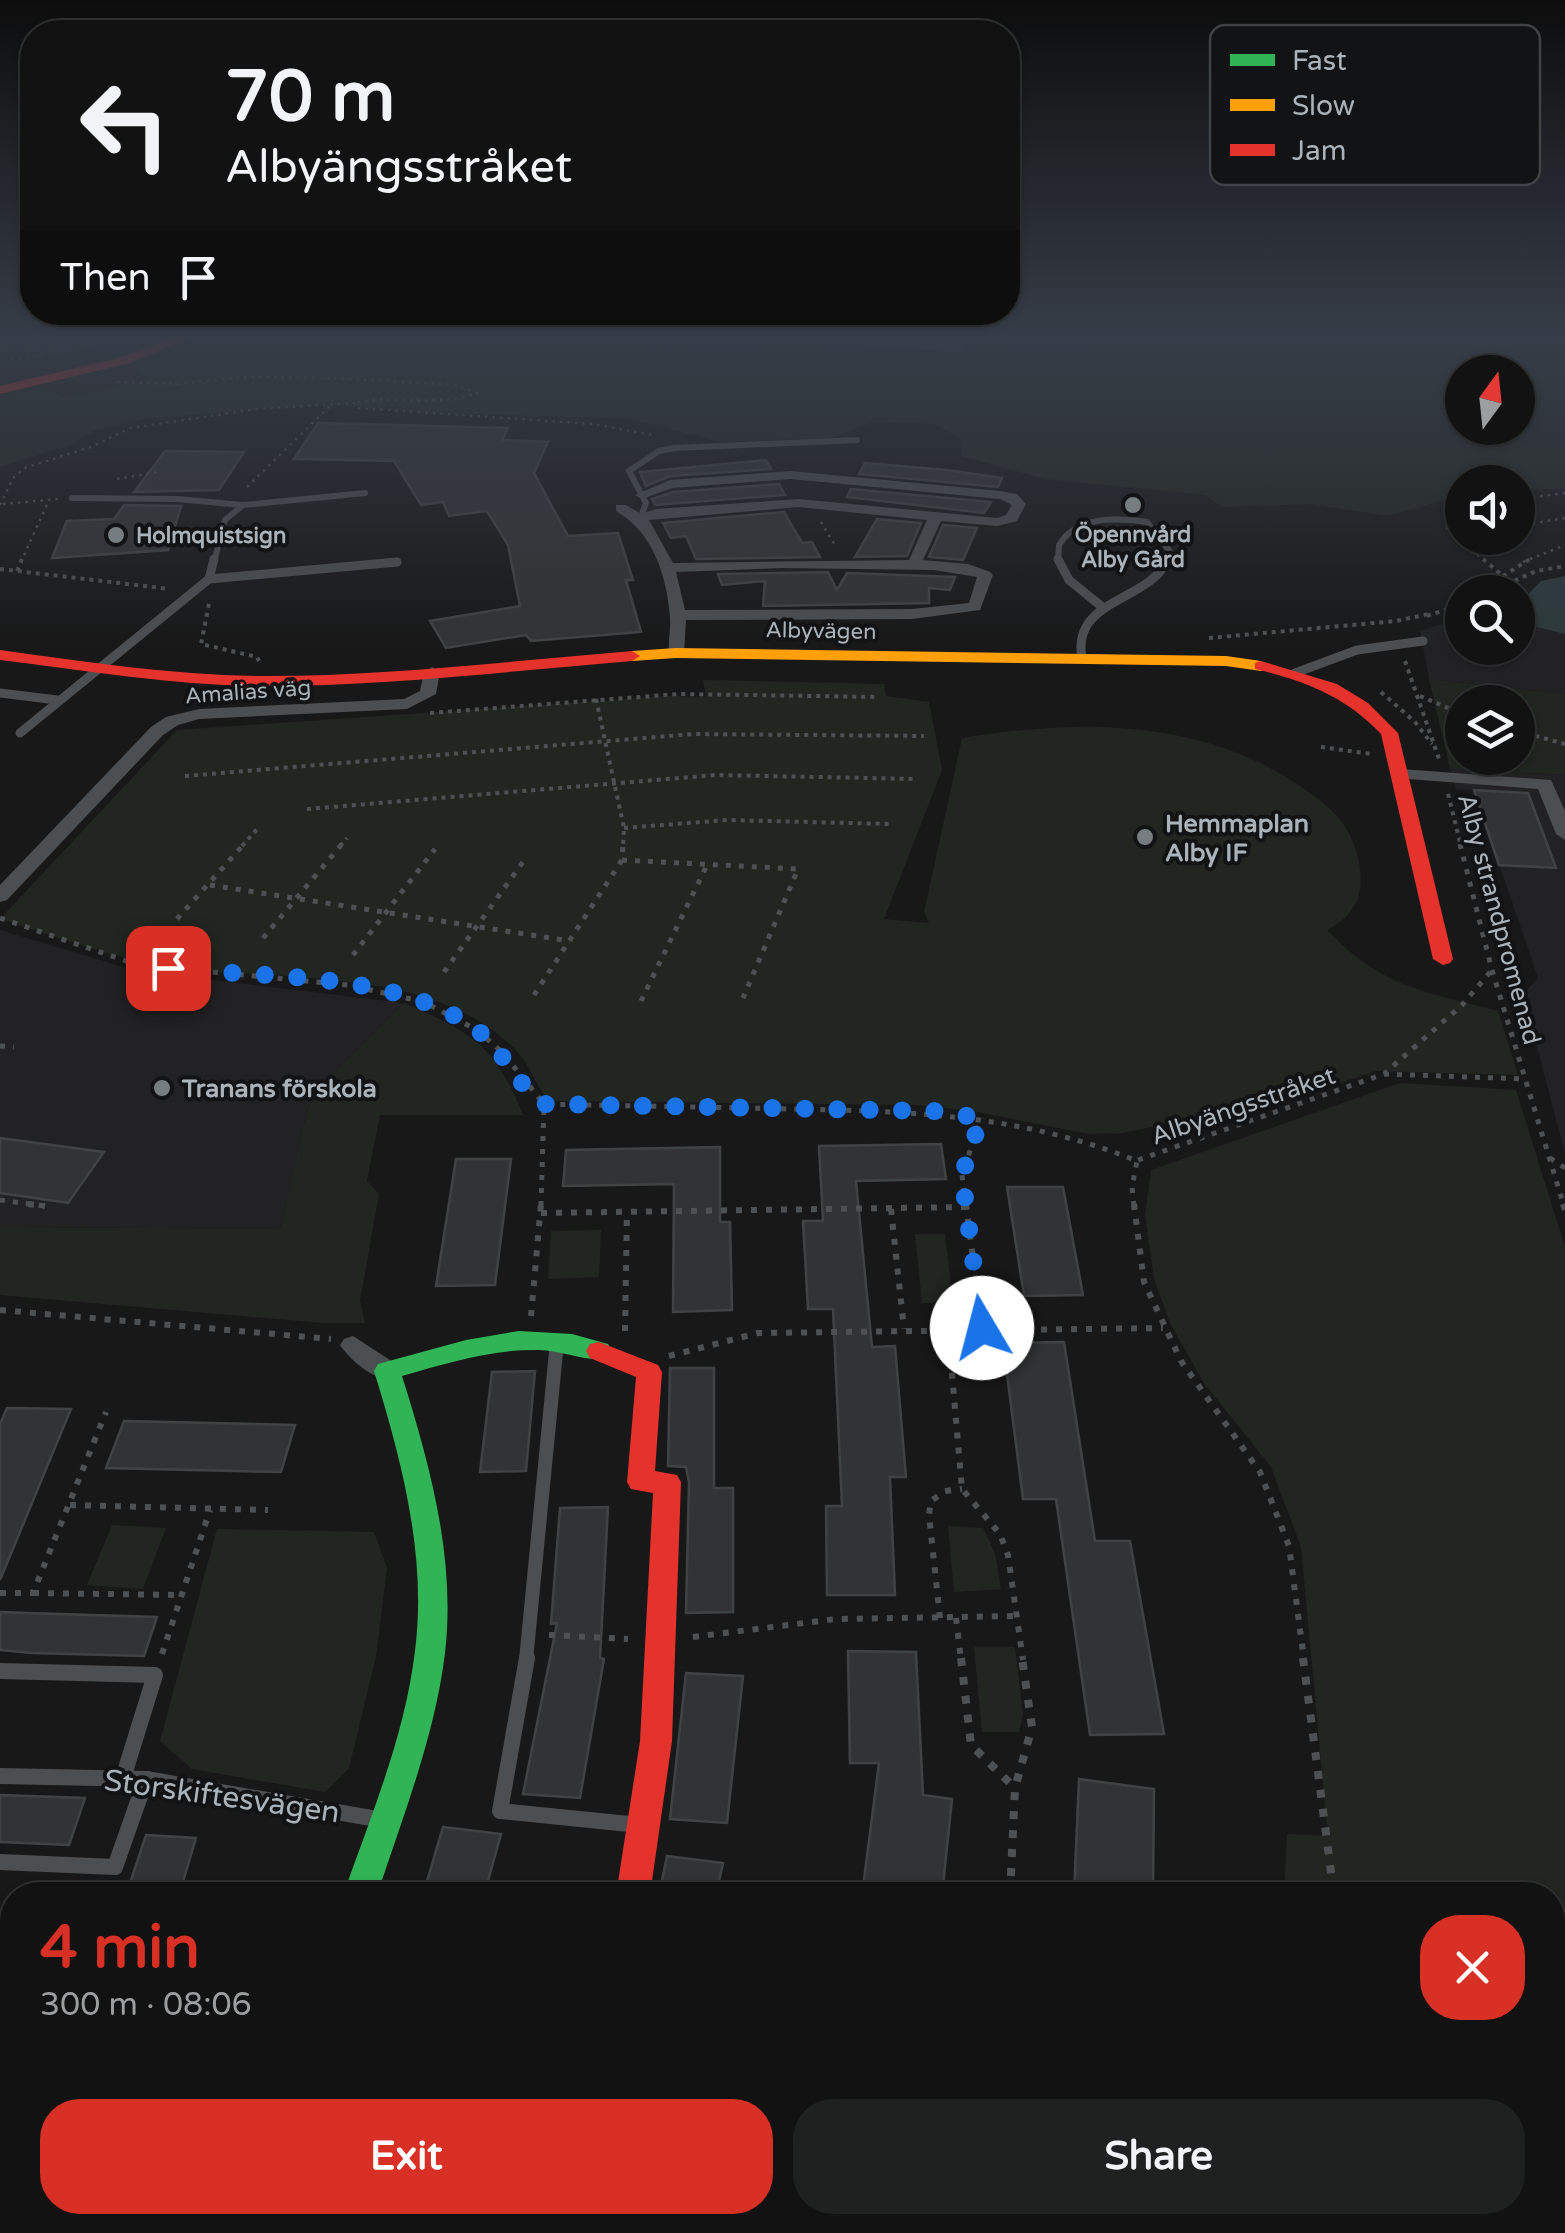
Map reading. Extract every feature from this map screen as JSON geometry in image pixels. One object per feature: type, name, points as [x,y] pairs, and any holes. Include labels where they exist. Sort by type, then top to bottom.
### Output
[{"type":"street","points":[[640,519],[656,513],[799,502],[1004,521],[1012,518],[1019,504],[1012,496],[1000,494],[807,475],[670,484],[642,496]]},
{"type":"street","points":[[620,508],[648,528],[668,568],[676,615],[676,653]]},
{"type":"street","points":[[914,564],[936,516]]},
{"type":"street","points":[[668,568],[914,564],[984,572],[975,607],[912,614],[676,615]]},
{"type":"street","name":"Albyvägen","points":[[0,655],[192,678],[264,681],[676,653],[1226,661],[1295,673],[1345,692],[1378,717],[1389,732],[1443,959]]},
{"type":"street","name":"Amalias väg","points":[[0,896],[137,752],[172,721],[199,714],[407,704],[428,694],[432,672]]},
{"type":"street","points":[[1401,774],[1544,784],[1565,834]]},
{"type":"street","points":[[387,1371],[506,1340],[557,1340],[650,1372],[642,1482],[667,1482],[665,1641],[648,1826],[636,1882]]},
{"type":"street","points":[[354,1346],[387,1371],[419,1469],[431,1543],[433,1608],[424,1688],[364,1882]]},
{"type":"lane","points":[[640,519],[646,503],[629,472],[659,451],[856,440]]},
{"type":"lane","points":[[72,498],[177,499],[243,505],[365,493]]},
{"type":"lane","points":[[209,579],[225,520],[243,505]]},
{"type":"lane","points":[[1082,658],[1082,633],[1101,606],[1153,582],[1167,569],[1170,553],[1147,522],[1098,518],[1067,536],[1060,545],[1058,562],[1070,580],[1101,606]]},
{"type":"lane","points":[[20,733],[209,579],[397,562]]},
{"type":"lane","points":[[1295,673],[1358,646],[1422,641]]},
{"type":"lane","points":[[0,693],[57,700]]},
{"type":"lane","points":[[557,1340],[531,1634],[500,1811],[648,1826]]},
{"type":"lane","points":[[0,1671],[155,1675],[124,1778]]},
{"type":"lane","name":"Storskiftesvägen","points":[[0,1776],[146,1780],[384,1821]]},
{"type":"lane","points":[[0,1862],[116,1868],[146,1780]]},
{"type":"path","points":[[0,506],[13,478],[26,468],[107,439]]},
{"type":"path","points":[[243,505],[243,491],[293,439]]},
{"type":"path","points":[[659,439],[688,447]]},
{"type":"path","points":[[1535,496],[1565,493]]},
{"type":"path","points":[[16,571],[49,500]]},
{"type":"path","points":[[1535,524],[1563,520]]},
{"type":"path","points":[[1504,575],[1514,562],[1546,556],[1565,545]]},
{"type":"path","points":[[1480,555],[1502,575]]},
{"type":"path","points":[[1528,575],[1565,566]]},
{"type":"path","points":[[0,569],[210,595],[201,644],[258,657],[259,661]]},
{"type":"path","points":[[1429,614],[1445,609]]},
{"type":"path","name":"Alby strandpromenad","points":[[1397,640],[1420,696],[1492,970],[1565,1210]]},
{"type":"path","points":[[422,714],[678,694],[878,697]]},
{"type":"path","points":[[1420,696],[1445,707]]},
{"type":"path","points":[[534,995],[622,860],[624,828],[596,699]]},
{"type":"path","points":[[185,776],[693,734],[924,736]]},
{"type":"path","points":[[1535,736],[1565,744]]},
{"type":"path","points":[[307,809],[716,775],[917,778]]},
{"type":"path","points":[[624,828],[727,820],[891,824]]},
{"type":"path","points":[[177,919],[258,828]]},
{"type":"path","points":[[264,938],[347,838]]},
{"type":"path","points":[[353,955],[435,849]]},
{"type":"path","points":[[622,860],[798,869],[743,998]]},
{"type":"path","points":[[444,972],[523,862]]},
{"type":"path","points":[[641,1001],[707,865]]},
{"type":"path","points":[[210,885],[570,941]]},
{"type":"path","points":[[0,918],[138,965],[348,985],[424,1002],[477,1030],[502,1052],[544,1104],[530,1330]]},
{"type":"path","name":"Albyängsstråket","points":[[544,1104],[934,1111],[1059,1132],[1104,1145],[1137,1161],[1159,1150],[1384,1074],[1462,1004],[1492,970]]},
{"type":"path","points":[[0,1046],[14,1047]]},
{"type":"path","points":[[1384,1074],[1526,1079]]},
{"type":"path","points":[[981,1118],[962,1175],[982,1328]]},
{"type":"path","points":[[1548,1156],[1565,1168]]},
{"type":"path","points":[[1137,1161],[1132,1187],[1144,1282],[1163,1328],[1197,1386],[1260,1472],[1288,1546],[1332,1882]]},
{"type":"path","points":[[0,1200],[45,1206]]},
{"type":"path","points":[[540,1213],[966,1207]]},
{"type":"path","points":[[891,1208],[904,1329]]},
{"type":"path","points":[[626,1331],[628,1212]]},
{"type":"path","points":[[0,1310],[324,1337],[354,1346]]},
{"type":"path","points":[[948,1328],[962,1489],[1000,1534],[1008,1556],[1032,1727],[1015,1788],[1011,1882]]},
{"type":"path","points":[[658,1360],[708,1343],[758,1333],[1163,1328]]},
{"type":"path","points":[[33,1593],[106,1412]]},
{"type":"path","points":[[940,1619],[929,1515],[931,1501],[945,1491],[962,1489]]},
{"type":"path","points":[[70,1504],[268,1510]]},
{"type":"path","points":[[155,1675],[210,1510]]},
{"type":"path","points":[[0,1593],[182,1595]]},
{"type":"path","points":[[531,1634],[665,1641],[836,1620],[1016,1616]]},
{"type":"path","points":[[956,1618],[971,1745],[1015,1788]]},
{"type":"shaded area","points":[[0,439],[80,439],[0,467]]},
{"type":"shaded area","points":[[709,439],[798,439],[720,442]]},
{"type":"shaded area","points":[[960,439],[1445,439],[1445,445],[1535,445],[1535,439],[1565,439],[1565,489],[1535,490],[1535,465],[1445,465],[1445,500],[1388,516],[1312,504],[1221,507],[1206,495],[1045,479],[961,456]]},
{"type":"shaded area","points":[[1565,576],[1565,634],[1535,627],[1535,587],[1541,581]]},
{"type":"shaded area","points":[[1445,623],[1445,665],[1535,665],[1535,627],[1565,634],[1565,694],[1535,691],[1535,685],[1429,679],[1420,631]]},
{"type":"shaded area","points":[[1429,679],[1483,685],[1445,685],[1445,748]]},
{"type":"shaded area","points":[[703,680],[884,684],[886,696],[929,702],[942,770],[884,919],[929,923],[924,912],[962,738],[1051,728],[1141,730],[1227,749],[1268,767],[1333,813],[1347,829],[1356,850],[1359,895],[1345,918],[1327,930],[1386,976],[1426,992],[1498,1011],[1518,1075],[1376,1071],[1301,1096],[1123,1133],[1089,1134],[972,1111],[915,1105],[548,1101],[515,1049],[477,1020],[434,1000],[337,980],[140,961],[0,919],[177,730],[669,696],[706,697]]},
{"type":"shaded area","points":[[1535,691],[1565,694],[1565,775],[1535,773]]},
{"type":"shaded area","points":[[1452,775],[1565,775],[1565,1153],[1523,994],[1538,978],[1474,790],[1456,789]]},
{"type":"shaded area","name":"Tranans förskola","points":[[0,930],[137,971],[404,1003],[338,1069],[308,1107],[280,1229],[0,1227]]},
{"type":"shaded area","points":[[404,1003],[464,1033],[491,1056],[523,1115],[380,1115],[367,1181],[379,1194],[360,1301],[365,1323],[323,1323],[0,1295],[0,1227],[280,1229],[308,1107],[338,1069]]},
{"type":"shaded area","points":[[1400,1083],[1516,1090],[1565,1247],[1565,1882],[1285,1882],[1287,1834],[1328,1836],[1301,1547],[1271,1467],[1204,1383],[1170,1323],[1154,1279],[1145,1215],[1151,1170]]},
{"type":"shaded area","points":[[601,1230],[599,1277],[548,1279],[551,1231]]},
{"type":"shaded area","points":[[915,1234],[945,1234],[953,1303],[922,1303]]},
{"type":"shaded area","points":[[112,1525],[166,1528],[143,1589],[87,1585]]},
{"type":"shaded area","points":[[948,1526],[983,1528],[995,1553],[1001,1589],[954,1592]]},
{"type":"shaded area","points":[[217,1529],[374,1532],[387,1568],[376,1657],[349,1768],[325,1792],[192,1769],[160,1741]]},
{"type":"shaded area","points":[[974,1647],[1015,1647],[1023,1714],[1019,1732],[982,1732]]},
{"type":"building","points":[[307,439],[548,442],[534,473],[568,536],[618,533],[633,580],[626,580],[641,632],[531,641],[526,635],[446,648],[430,621],[520,606],[508,545],[487,511],[449,516],[443,502],[421,505],[394,461],[294,459]]},
{"type":"building","points":[[165,451],[244,452],[219,490],[134,492]]},
{"type":"building","points":[[766,460],[771,469],[670,476],[646,486],[640,472]]},
{"type":"building","points":[[865,463],[1002,478],[998,487],[859,474]]},
{"type":"building","points":[[779,484],[785,495],[655,505],[652,499],[673,492]]},
{"type":"building","points":[[851,489],[991,502],[984,513],[847,497]]},
{"type":"building","name":"Holmquistsign","points":[[124,505],[181,506],[168,550],[52,558],[67,521],[114,519]]},
{"type":"building","points":[[784,512],[802,543],[812,542],[820,557],[696,559],[686,536],[671,538],[663,523]]},
{"type":"building","points":[[877,519],[921,523],[907,556],[855,557]]},
{"type":"building","points":[[943,525],[977,528],[963,560],[929,557]]},
{"type":"building","points":[[828,572],[837,590],[847,573],[955,577],[950,590],[929,588],[929,603],[763,606],[765,581],[722,585],[718,574]]},
{"type":"building","points":[[1474,790],[1528,793],[1556,868],[1499,865]]},
{"type":"building","points":[[0,1138],[104,1152],[68,1203],[0,1193]]},
{"type":"building","points":[[941,1144],[946,1179],[856,1181],[872,1347],[895,1346],[906,1477],[890,1477],[895,1595],[827,1595],[826,1506],[842,1506],[833,1309],[808,1309],[803,1221],[823,1221],[819,1146]]},
{"type":"building","points":[[720,1147],[720,1222],[730,1222],[732,1310],[673,1312],[674,1184],[563,1186],[566,1150]]},
{"type":"building","points":[[456,1159],[511,1159],[495,1285],[436,1286]]},
{"type":"building","points":[[1007,1187],[1063,1187],[1083,1295],[1024,1296]]},
{"type":"building","points":[[1064,1342],[1095,1541],[1130,1541],[1164,1734],[1090,1735],[1056,1499],[1023,1499],[1003,1343]]},
{"type":"building","points":[[670,1368],[714,1368],[714,1488],[733,1488],[733,1612],[686,1613],[689,1482],[686,1467],[668,1466]]},
{"type":"building","points":[[535,1371],[526,1471],[480,1472],[492,1372]]},
{"type":"building","points":[[7,1408],[71,1409],[0,1580],[0,1424]]},
{"type":"building","points":[[124,1421],[295,1425],[281,1472],[106,1468]]},
{"type":"building","points":[[608,1507],[600,1658],[604,1659],[580,1798],[523,1794],[557,1623],[551,1624],[560,1508]]},
{"type":"building","points":[[0,1612],[157,1617],[144,1656],[32,1653],[0,1650]]},
{"type":"building","points":[[848,1651],[916,1652],[923,1795],[952,1799],[943,1882],[864,1882],[879,1763],[850,1763]]},
{"type":"building","points":[[686,1673],[743,1676],[727,1823],[670,1819]]},
{"type":"building","points":[[1079,1779],[1154,1789],[1153,1882],[1075,1882]]},
{"type":"building","points":[[0,1795],[85,1798],[69,1845],[0,1842]]},
{"type":"building","points":[[443,1827],[501,1834],[488,1882],[427,1882]]},
{"type":"building","points":[[146,1835],[196,1838],[183,1882],[130,1882]]},
{"type":"building","points":[[667,1856],[723,1863],[719,1882],[662,1882]]},
{"type":"traffic: fast","points":[[364,1882],[418,1713],[430,1651],[432,1615],[424,1509],[387,1371],[466,1349],[519,1341],[545,1340],[599,1351]]},
{"type":"traffic: slow","points":[[632,656],[676,653],[1226,661],[1261,666]]},
{"type":"traffic: jam","points":[[0,655],[166,676],[266,681],[403,675],[632,656]]},
{"type":"traffic: jam","points":[[1261,666],[1331,688],[1362,707],[1389,733],[1443,959]]},
{"type":"traffic: jam","points":[[599,1351],[649,1372],[641,1482],[667,1482],[656,1741],[635,1882]]},
{"type":"place","name":"Öpennvård Alby Gård","points":[[1133,505]]},
{"type":"place","name":"Holmquistsign","points":[[116,535]]},
{"type":"place","name":"Hemmaplan Alby IF","points":[[1145,837]]},
{"type":"place","name":"Tranans förskola","points":[[162,1088]]},
{"type":"route","points":[[168,968],[348,985],[424,1002],[477,1030],[502,1052],[536,1099],[544,1104],[934,1111],[981,1118],[962,1175],[982,1328]]}]
